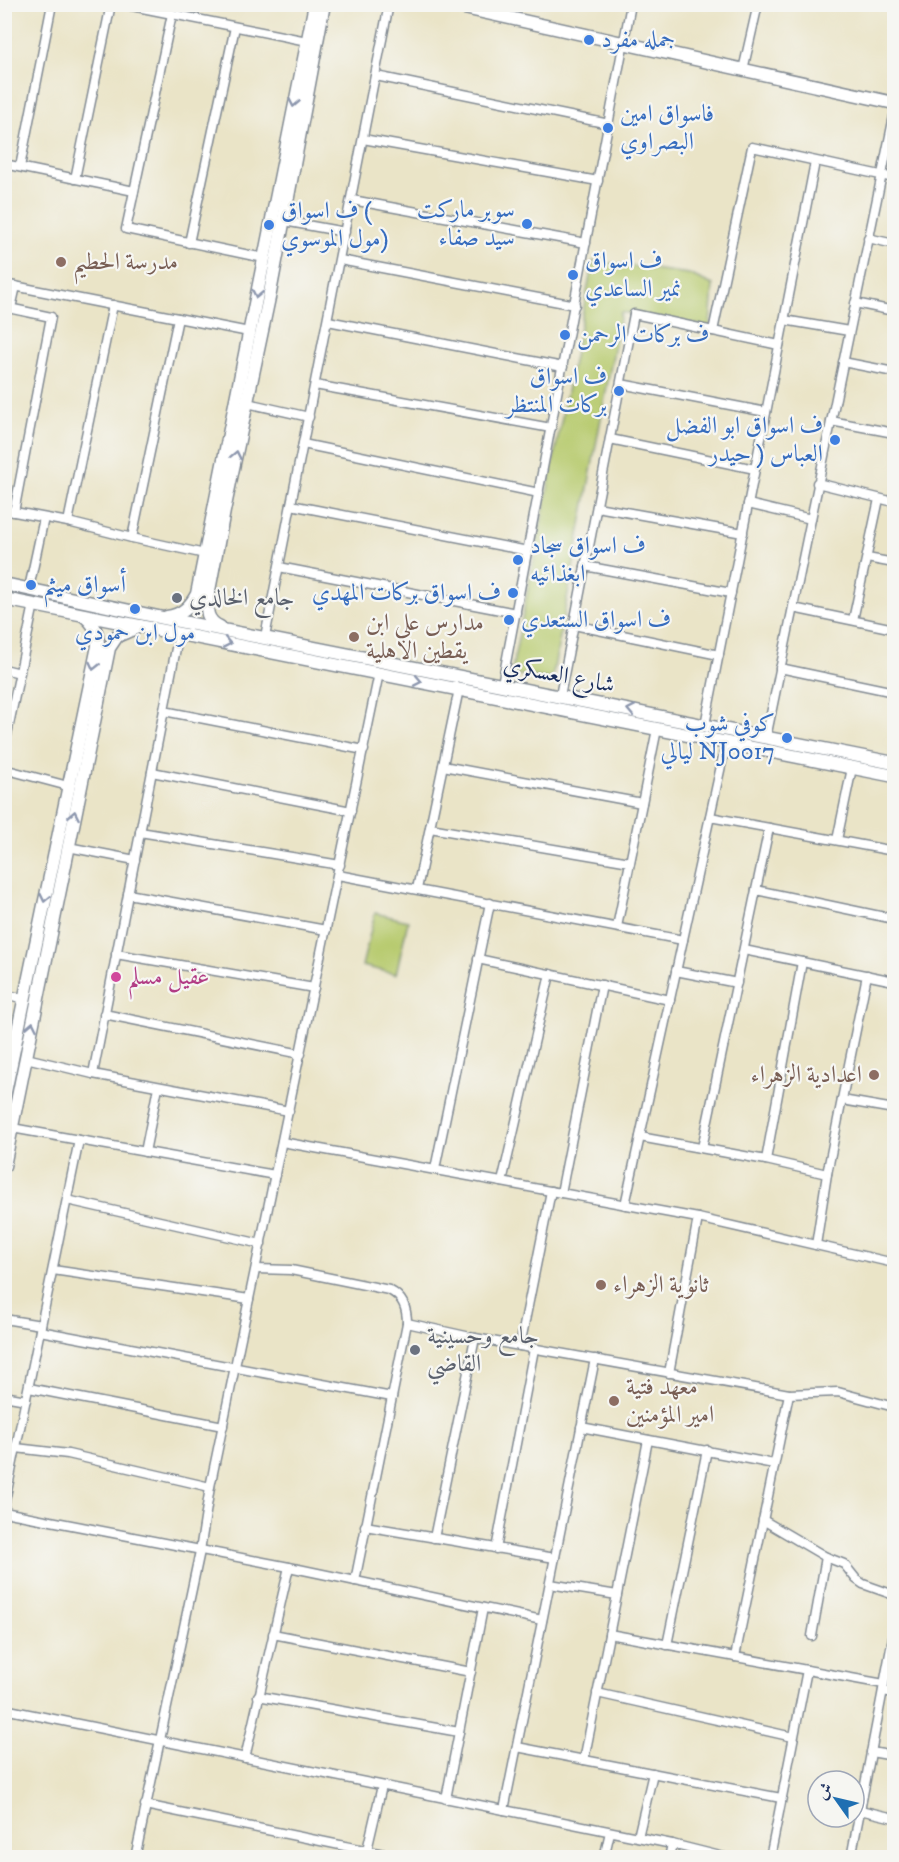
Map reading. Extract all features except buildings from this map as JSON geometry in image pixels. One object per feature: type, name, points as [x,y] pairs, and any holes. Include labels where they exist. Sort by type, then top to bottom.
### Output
[{"type":"street","points":[[20,167],[52,4]]},
{"type":"street","points":[[75,179],[111,4]]},
{"type":"street","points":[[122,4],[307,41]]},
{"type":"street","points":[[287,172],[307,41],[315,4]]},
{"type":"street","points":[[224,628],[215,625],[209,619],[202,595],[206,554],[264,258],[283,193],[324,4]]},
{"type":"street","points":[[265,637],[389,4]]},
{"type":"street","points":[[446,4],[894,103]]},
{"type":"street","points":[[502,684],[631,4]]},
{"type":"street","points":[[743,70],[758,4]]},
{"type":"street","points":[[172,14],[126,229],[264,258]]},
{"type":"street","points":[[189,243],[235,27]]},
{"type":"street","points":[[376,76],[609,124]]},
{"type":"street","points":[[766,738],[894,116]]},
{"type":"street","points":[[363,139],[598,182]]},
{"type":"street","points":[[712,331],[752,147],[894,178]]},
{"type":"street","points":[[705,725],[815,162]]},
{"type":"street","points":[[4,164],[134,191]]},
{"type":"street","points":[[163,618],[176,616],[202,595],[247,404],[284,220],[283,193]]},
{"type":"street","points":[[352,200],[586,243]]},
{"type":"street","points":[[284,220],[345,232]]},
{"type":"street","points":[[868,238],[894,244]]},
{"type":"street","points":[[340,260],[575,305]]},
{"type":"street","points":[[4,284],[249,332]]},
{"type":"street","points":[[16,286],[8,307],[51,316],[9,511],[68,522],[206,554]]},
{"type":"street","points":[[855,303],[894,311]]},
{"type":"street","points":[[68,522],[113,305]]},
{"type":"street","points":[[560,696],[634,315],[779,345]]},
{"type":"street","points":[[132,538],[178,318]]},
{"type":"street","points":[[784,320],[849,331]]},
{"type":"street","points":[[328,321],[563,367]]},
{"type":"street","points":[[843,362],[894,372]]},
{"type":"street","points":[[621,384],[766,412]]},
{"type":"street","points":[[315,385],[551,428]]},
{"type":"street","points":[[247,404],[309,417]]},
{"type":"street","points":[[831,421],[894,433]]},
{"type":"street","points":[[610,439],[755,469]]},
{"type":"street","points":[[303,444],[539,493]]},
{"type":"street","points":[[817,483],[894,502]]},
{"type":"street","points":[[853,621],[879,499]]},
{"type":"street","points":[[748,504],[811,519]]},
{"type":"street","points":[[291,505],[528,551]]},
{"type":"street","points":[[597,507],[742,533]]},
{"type":"street","points":[[29,588],[44,518]]},
{"type":"street","points":[[867,558],[894,563]]},
{"type":"street","points":[[585,566],[731,592]]},
{"type":"street","points":[[279,567],[516,613]]},
{"type":"street","name":"شارع العسكري","points":[[4,584],[163,618],[224,628],[705,725],[766,738],[814,754]]},
{"type":"street","name":"شارع العسكري","points":[[4,599],[726,743],[835,758],[894,763]]},
{"type":"street","points":[[4,749],[34,604]]},
{"type":"street","points":[[793,608],[894,629]]},
{"type":"street","points":[[4,1097],[8,1061],[25,999],[98,646],[95,628],[82,614]]},
{"type":"street","points":[[574,625],[719,655]]},
{"type":"street","points":[[4,1166],[109,648],[117,636],[141,626]]},
{"type":"street","points":[[93,1074],[179,633]]},
{"type":"street","points":[[311,660],[317,656],[315,647]]},
{"type":"street","points":[[337,665],[335,656],[340,652]]},
{"type":"street","points":[[780,668],[894,692]]},
{"type":"street","points":[[4,669],[20,673]]},
{"type":"street","points":[[135,1857],[200,1551],[210,1487],[379,673]]},
{"type":"street","points":[[417,890],[459,689]]},
{"type":"street","points":[[164,711],[364,750]]},
{"type":"street","points":[[617,927],[657,729]]},
{"type":"street","points":[[625,1205],[726,743]]},
{"type":"street","name":"شارع العسكري","points":[[835,758],[852,768],[894,776]]},
{"type":"street","points":[[443,766],[642,803]]},
{"type":"street","points":[[837,840],[852,768]]},
{"type":"street","points":[[4,769],[68,786]]},
{"type":"street","points":[[152,772],[351,811]]},
{"type":"street","points":[[710,817],[894,850]]},
{"type":"street","points":[[430,828],[630,862]]},
{"type":"street","points":[[702,1148],[769,828]]},
{"type":"street","points":[[140,832],[340,865]]},
{"type":"street","points":[[68,847],[135,860]]},
{"type":"street","points":[[338,875],[683,940]]},
{"type":"street","points":[[756,890],[894,919]]},
{"type":"street","points":[[128,894],[326,930]]},
{"type":"street","points":[[435,1169],[490,903]]},
{"type":"street","points":[[744,950],[894,981]]},
{"type":"street","points":[[116,954],[314,988]]},
{"type":"street","points":[[478,959],[670,1000]]},
{"type":"street","points":[[766,1160],[802,962]]},
{"type":"street","points":[[676,970],[737,982]]},
{"type":"street","points":[[502,1182],[550,974]]},
{"type":"street","points":[[816,1245],[827,1174],[867,975]]},
{"type":"street","points":[[561,1193],[602,985]]},
{"type":"street","points":[[4,994],[25,999]]},
{"type":"street","points":[[104,1014],[301,1054]]},
{"type":"street","points":[[26,1058],[93,1074],[289,1111]]},
{"type":"street","points":[[145,1152],[158,1087]]},
{"type":"street","points":[[842,1100],[894,1109]]},
{"type":"street","points":[[12,1128],[275,1175]]},
{"type":"street","points":[[640,1137],[766,1160],[827,1174]]},
{"type":"street","points":[[4,1506],[79,1140]]},
{"type":"street","points":[[282,1142],[698,1218],[894,1263]]},
{"type":"street","points":[[520,1346],[551,1191]]},
{"type":"street","points":[[67,1200],[261,1244]]},
{"type":"street","points":[[669,1373],[698,1218]]},
{"type":"street","points":[[256,1269],[291,1270],[389,1290],[401,1298],[407,1313],[407,1323],[355,1581]]},
{"type":"street","points":[[53,1270],[249,1299]]},
{"type":"street","points":[[4,1319],[392,1397]]},
{"type":"street","points":[[407,1323],[475,1338],[789,1394],[838,1392],[894,1407]]},
{"type":"street","points":[[434,1538],[475,1338]]},
{"type":"street","points":[[496,1549],[534,1348]]},
{"type":"street","points":[[504,1810],[595,1359]]},
{"type":"street","points":[[29,1388],[223,1426]]},
{"type":"street","points":[[735,1657],[789,1394]]},
{"type":"street","points":[[4,1396],[26,1400]]},
{"type":"street","points":[[581,1427],[774,1464]]},
{"type":"street","points":[[584,1760],[648,1440]]},
{"type":"street","points":[[16,1448],[68,1454],[210,1487]]},
{"type":"street","points":[[668,1645],[707,1450]]},
{"type":"street","points":[[4,1512],[542,1620]]},
{"type":"street","points":[[763,1520],[826,1557],[844,1564],[863,1584],[894,1595]]},
{"type":"street","points":[[365,1526],[555,1558]]},
{"type":"street","points":[[812,1636],[826,1557]]},
{"type":"street","points":[[245,1758],[289,1568]]},
{"type":"street","points":[[550,1584],[617,1595]]},
{"type":"street","points":[[446,1799],[483,1608]]},
{"type":"street","points":[[866,1781],[894,1632]]},
{"type":"street","points":[[273,1634],[471,1672]]},
{"type":"street","points":[[609,1634],[807,1670],[884,1687],[894,1693]]},
{"type":"street","points":[[770,1857],[807,1670]]},
{"type":"street","points":[[597,1693],[793,1737]]},
{"type":"street","points":[[258,1695],[459,1732]]},
{"type":"street","points":[[4,1709],[728,1857]]},
{"type":"street","points":[[517,1748],[781,1798]]},
{"type":"street","points":[[872,1752],[894,1756]]},
{"type":"street","points":[[638,1837],[652,1773]]},
{"type":"street","points":[[367,1850],[382,1786]]},
{"type":"street","points":[[145,1805],[403,1857]]},
{"type":"street","points":[[866,1811],[894,1818]]},
{"type":"street","points":[[851,1857],[856,1829]]},
{"type":"street","points":[[604,1857],[610,1832]]},
{"type":"street","points":[[669,1857],[672,1844]]},
{"type":"green space","points":[[593,261],[689,274],[713,285],[710,327],[621,312],[552,679],[511,674]]},
{"type":"green space","points":[[375,913],[408,921],[396,974],[362,966]]},
{"type":"place","name":"جمله مفرد","points":[[589,40]]},
{"type":"place","name":"فاسواق امين البصراوي","points":[[608,128]]},
{"type":"place","name":"سوبر ماركت سيد صفاء","points":[[527,224]]},
{"type":"place","name":"ف اسواق ( مول الموسوي)","points":[[269,225]]},
{"type":"place","name":"مدرسة الحطيم","points":[[61,262]]},
{"type":"place","name":"ف اسواق نمير الساعدي","points":[[573,275]]},
{"type":"place","name":"ف بركات الرحمن","points":[[565,335]]},
{"type":"place","name":"ف اسواق بركات المنتظر","points":[[619,391]]},
{"type":"place","name":"ف اسواق ابو الفضل العباس ( حيدر","points":[[835,440]]},
{"type":"place","name":"ف اسواق سجاد ابغذائيه","points":[[518,560]]},
{"type":"place","name":"أسواق ميثم","points":[[31,585]]},
{"type":"place","name":"ف اسواق بركات المهدي","points":[[513,593]]},
{"type":"place","name":"جامع الخالدي","points":[[177,598]]},
{"type":"place","name":"مول ابن حمودي","points":[[135,609]]},
{"type":"place","name":"ف اسواق الستعدي","points":[[509,620]]},
{"type":"place","name":"مدارس علي ابن يقطين الاهلية","points":[[354,637]]},
{"type":"place","name":"كوفي شوب ليالي NJ0017","points":[[787,738]]},
{"type":"place","name":"عقيل مسلم","points":[[116,977]]},
{"type":"place","name":"اعدادية الزهراء","points":[[874,1075]]},
{"type":"place","name":"ثانوية الزهراء","points":[[601,1285]]},
{"type":"place","name":"جامع وحسينية القاضي","points":[[415,1350]]},
{"type":"place","name":"معهد فتية امير المؤمنين","points":[[614,1401]]}]
